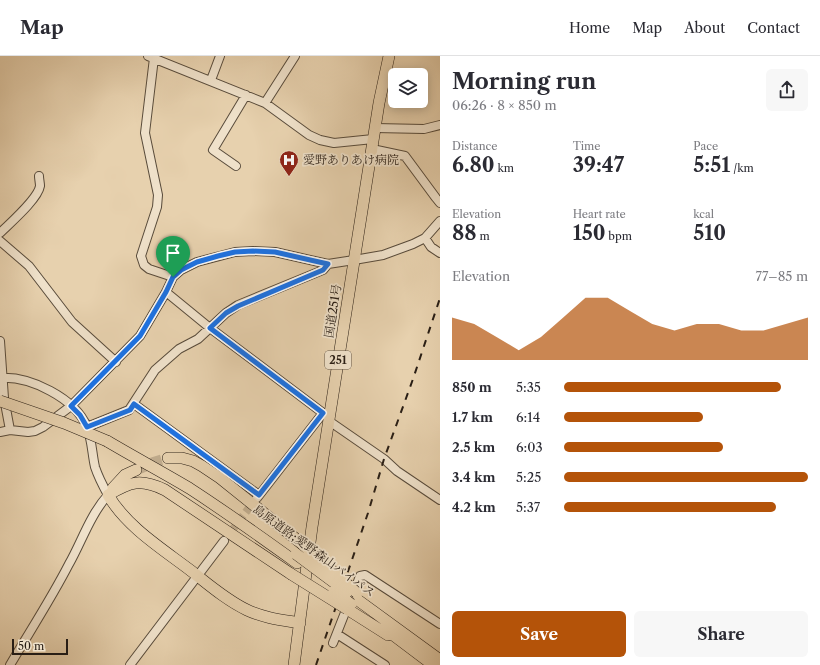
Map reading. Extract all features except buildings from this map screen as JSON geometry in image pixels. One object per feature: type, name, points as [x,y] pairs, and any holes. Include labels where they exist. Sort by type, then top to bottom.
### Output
[{"type":"highway","name":"国道251号","points":[[294,665],[327,416],[383,78],[389,56]]},
{"type":"highway","name":"島原道路;愛野森山バイパス","points":[[1,400],[64,423],[142,455],[167,467],[225,502],[353,601],[440,660]]},
{"type":"highway","points":[[167,467],[182,458],[193,461],[220,478],[301,543],[353,601],[417,654],[433,665]]},
{"type":"highway","points":[[108,495],[116,483],[125,475],[136,470]]},
{"type":"highway","points":[[108,495],[124,485],[142,482],[153,484],[165,490],[291,574],[353,601],[440,656]]},
{"type":"highway","points":[[108,495],[116,508],[128,521],[230,600],[248,610],[267,617],[300,623]]},
{"type":"street","points":[[211,80],[220,56]]},
{"type":"street","points":[[265,103],[295,56]]},
{"type":"street","points":[[173,277],[149,269],[144,265],[141,256],[156,207],[158,195],[145,133],[151,57],[246,94],[265,103],[309,135],[320,140],[334,143],[372,144],[405,156],[440,203]]},
{"type":"street","points":[[236,166],[213,150],[246,94]]},
{"type":"street","points":[[375,128],[424,129],[440,125]]},
{"type":"street","points":[[0,233],[31,202],[38,192],[40,186],[39,176]]},
{"type":"street","points":[[0,432],[10,430],[28,432],[36,431],[71,406],[140,336],[166,292],[173,277],[181,270],[197,262],[223,255],[247,251],[275,252],[328,264],[384,255],[425,238],[440,221]]},
{"type":"street","points":[[425,238],[431,247],[440,253]]},
{"type":"street","points":[[0,241],[29,266],[72,322],[116,362]]},
{"type":"street","points":[[87,427],[130,410],[155,370],[179,349],[198,339],[226,313],[238,306],[323,270],[328,264]]},
{"type":"street","points":[[166,292],[210,328],[384,459],[397,471],[440,500]]},
{"type":"street","points":[[0,342],[1,400],[10,430]]},
{"type":"street","points":[[1,378],[23,380],[40,386],[56,394],[80,415],[87,427],[95,466],[108,495],[98,506],[62,577],[10,665]]},
{"type":"street","points":[[134,404],[257,497],[327,416]]},
{"type":"street","points":[[130,665],[224,541]]},
{"type":"street","points":[[333,643],[360,576],[363,575],[440,624]]},
{"type":"street","points":[[337,634],[385,665]]},
{"type":"tunnel","points":[[136,470],[168,458]]},
{"type":"tunnel","points":[[224,541],[255,500]]},
{"type":"railway","points":[[316,665],[368,513],[384,459],[440,298]]},
{"type":"place","name":"愛野ありあけ病院","points":[[289,177]]},
{"type":"route","points":[[235,252],[275,252],[328,264],[323,270],[238,306],[226,313],[210,328],[323,413],[259,495],[134,404],[130,410],[87,427],[80,415],[71,406],[140,336],[166,292],[173,277],[181,270],[197,262],[235,252]]}]
